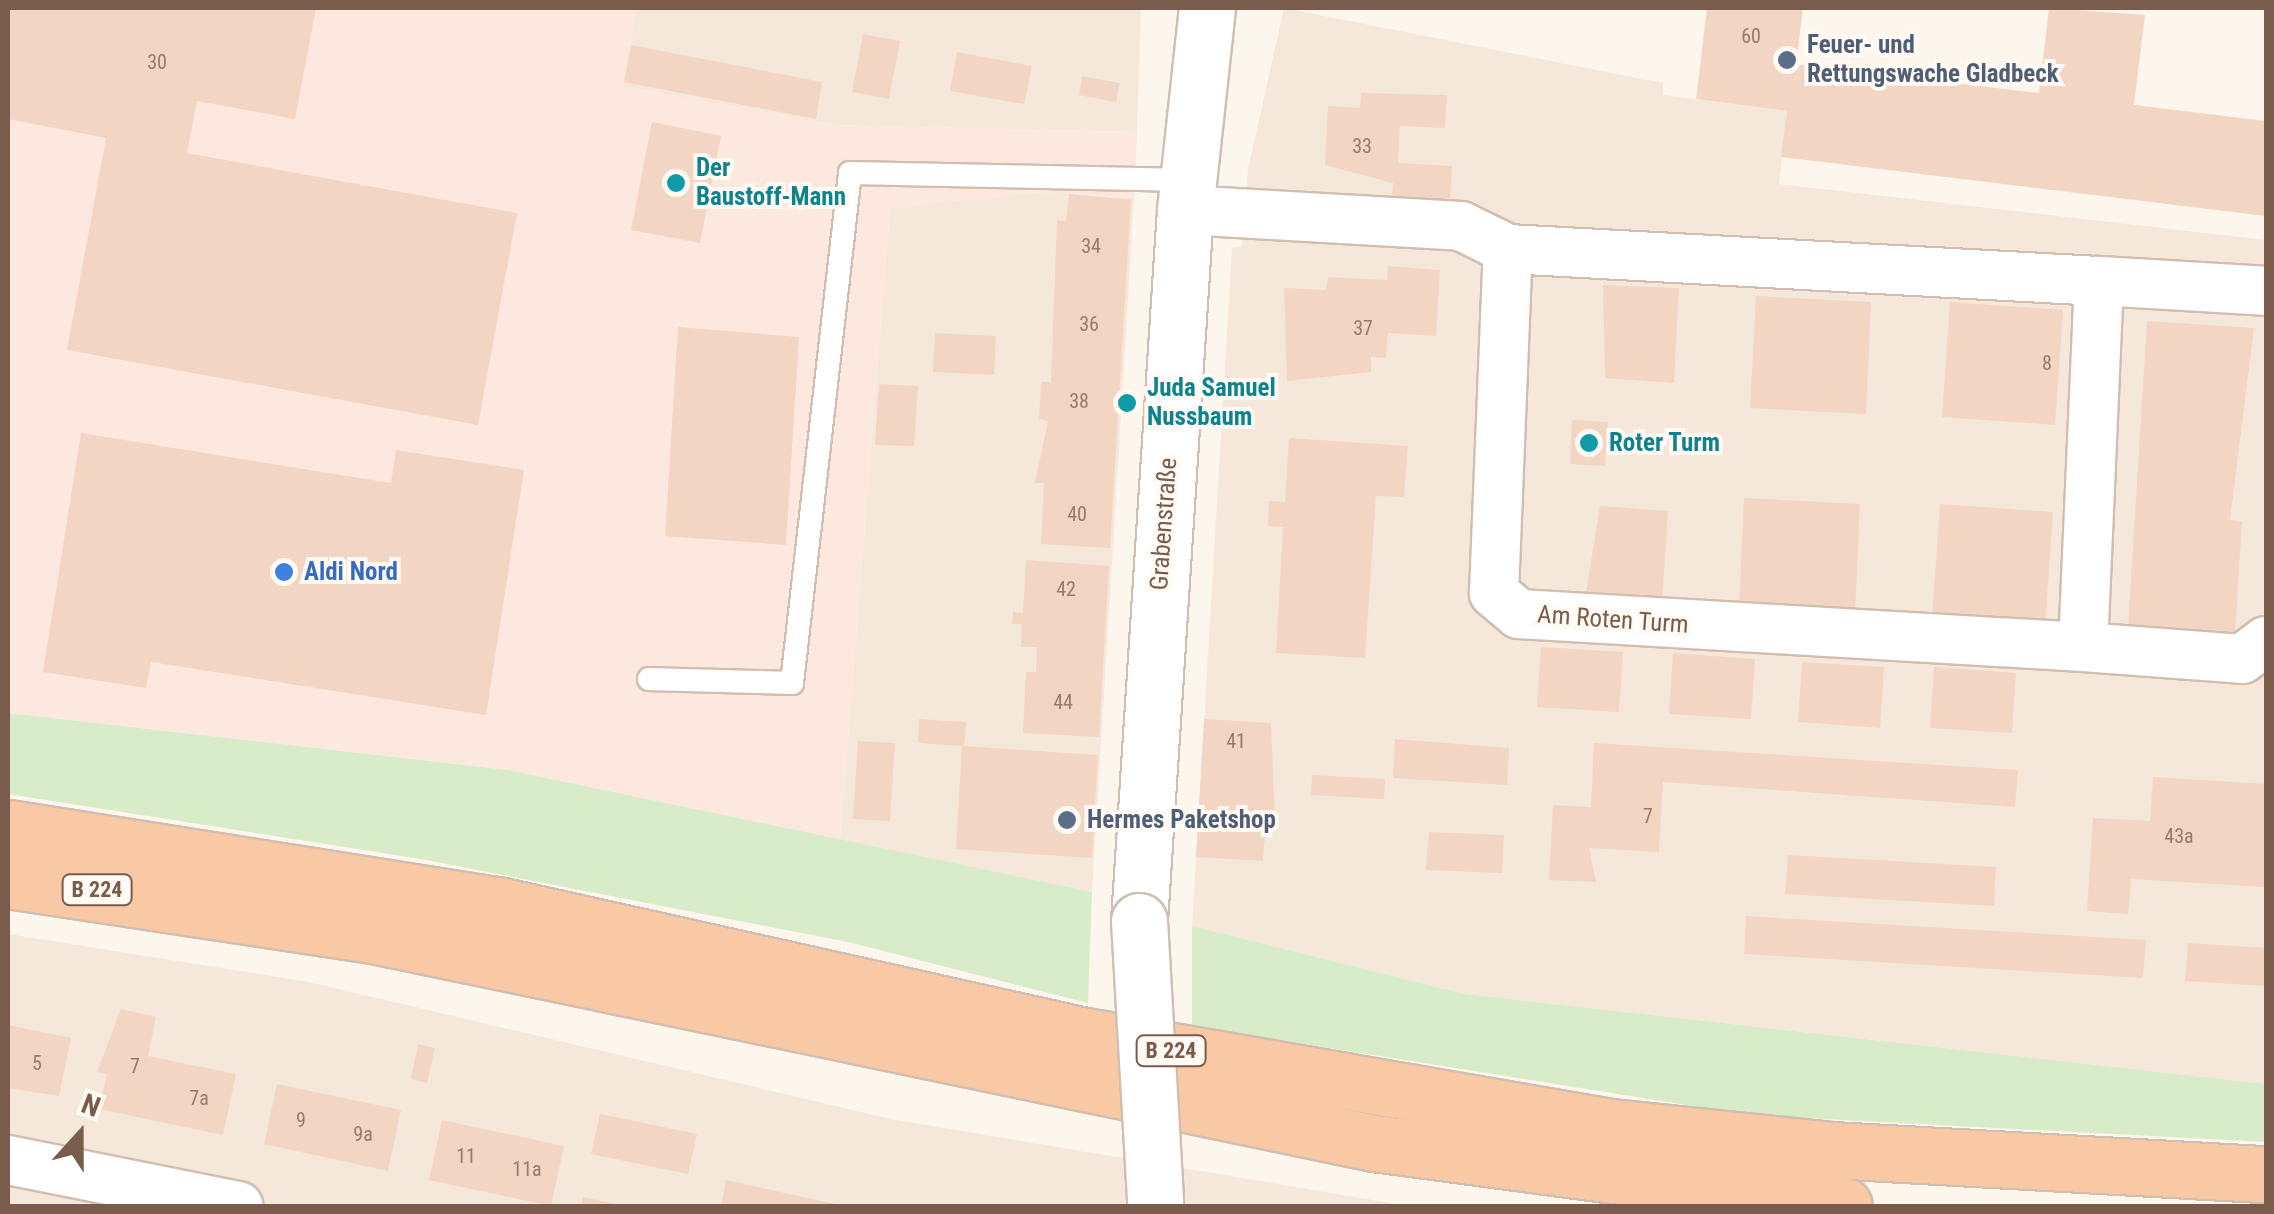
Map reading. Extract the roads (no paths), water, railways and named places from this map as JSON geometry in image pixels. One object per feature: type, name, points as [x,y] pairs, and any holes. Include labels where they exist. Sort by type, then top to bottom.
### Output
[{"type":"highway","name":"B 224","points":[[8,828],[502,906],[1080,1035],[1610,1126],[1832,1150],[2266,1174]]},
{"type":"highway","name":"B 224","points":[[8,880],[373,935],[1374,1144],[1844,1206]]},
{"type":"street","name":"Grabenstraße","points":[[1155,1204],[1138,921],[1186,195],[1207,8]]},
{"type":"street","points":[[1186,195],[1460,226],[1508,249],[2266,291]]},
{"type":"street","name":"Am Roten Turm","points":[[1508,249],[1494,594],[1520,614],[2242,659],[2266,641]]},
{"type":"street","points":[[2083,647],[2099,281]]},
{"type":"street","points":[[8,1160],[238,1206]]},
{"type":"lane","points":[[649,678],[792,682],[850,173],[1186,195]]},
{"type":"place","name":"Feuer- und Rettungswache Gladbeck","points":[[1787,60]]},
{"type":"place","name":"Der Baustoff-Mann","points":[[676,183]]},
{"type":"place","name":"Juda Samuel Nussbaum","points":[[1127,403]]},
{"type":"place","name":"Roter Turm","points":[[1589,443]]},
{"type":"place","name":"Aldi Nord","points":[[284,572]]},
{"type":"place","name":"Hermes Paketshop","points":[[1067,820]]}]
